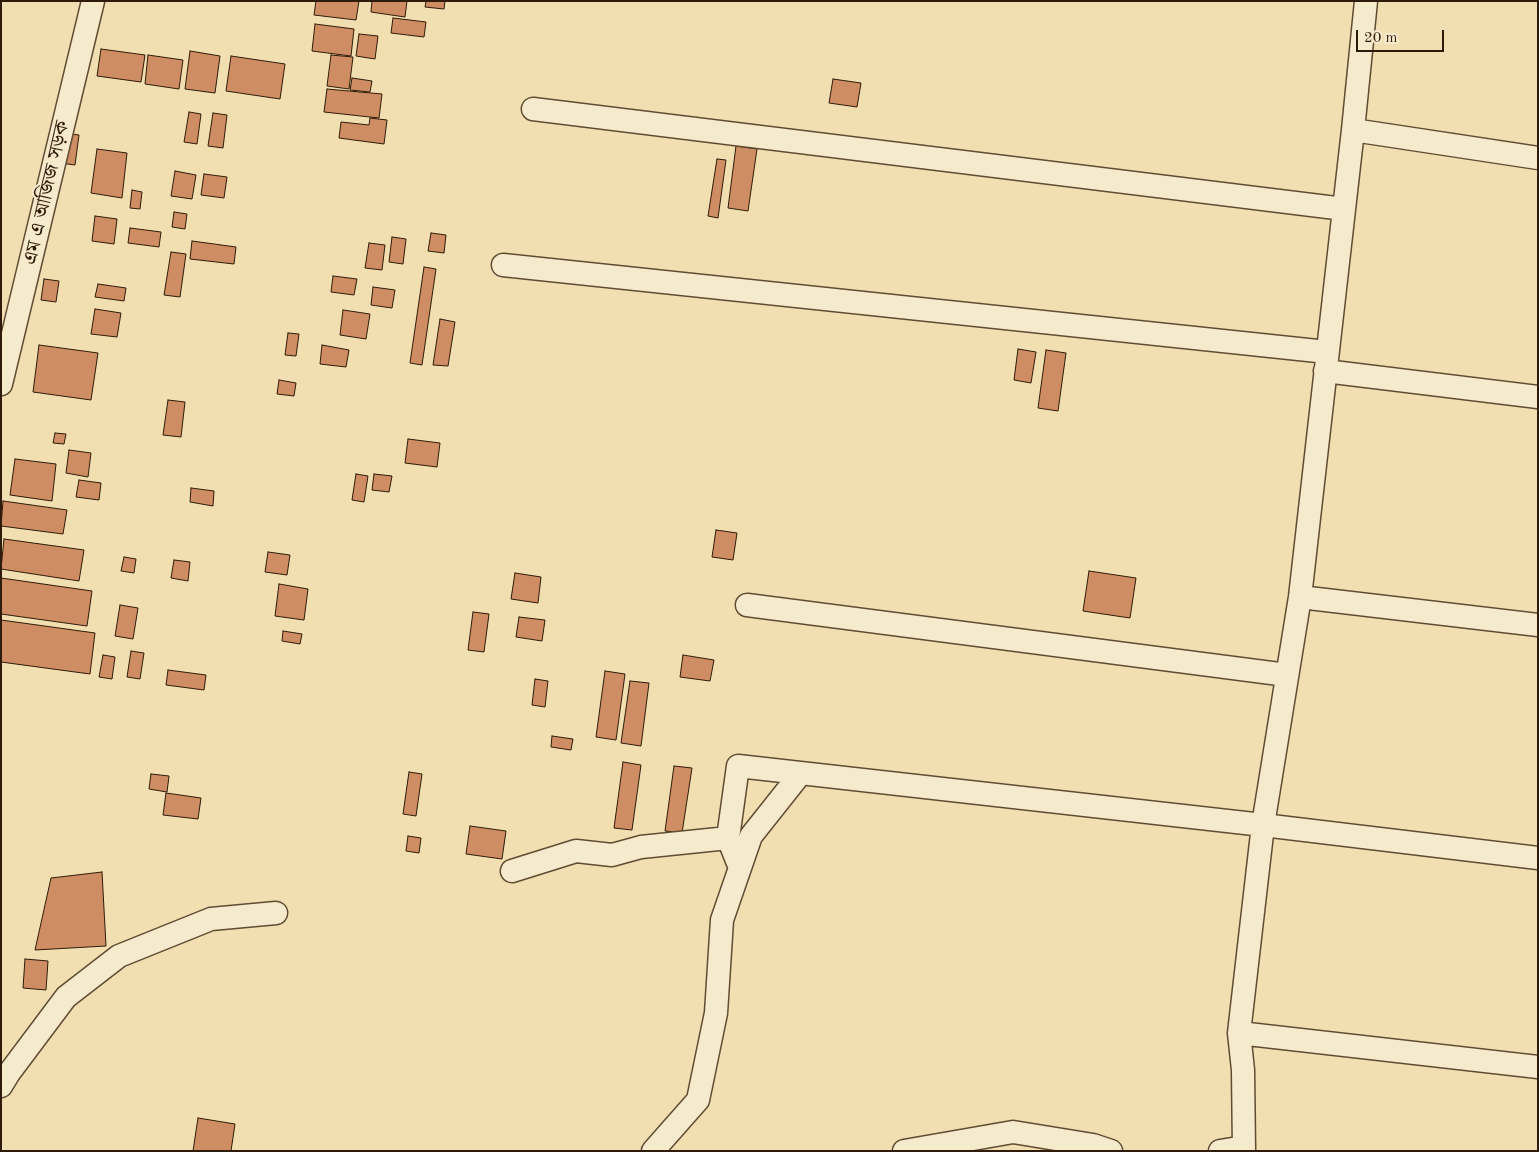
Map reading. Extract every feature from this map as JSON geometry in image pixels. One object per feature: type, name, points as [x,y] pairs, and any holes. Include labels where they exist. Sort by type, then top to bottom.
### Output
[{"type":"street","name":"এম এ আজিজ সড়ক","points":[[1,384],[93,1]]},
{"type":"street","points":[[1220,1151],[1244,1149],[1243,1070],[1239,1033],[1263,825],[1300,597],[1366,1]]},
{"type":"street","points":[[533,109],[1344,209]]},
{"type":"street","points":[[1353,130],[1538,158]]},
{"type":"street","points":[[503,265],[1326,362],[1538,397]]},
{"type":"street","points":[[1300,597],[1538,625]]},
{"type":"street","points":[[747,605],[1287,675]]},
{"type":"street","points":[[740,868],[728,838],[738,766],[1538,858]]},
{"type":"street","points":[[653,1151],[698,1100],[716,1013],[722,920],[751,836],[801,773]]},
{"type":"street","points":[[512,871],[576,852],[612,855],[641,847],[728,838]]},
{"type":"street","points":[[1,1086],[66,998],[119,956],[211,919],[276,913]]},
{"type":"street","points":[[1239,1033],[1538,1067]]},
{"type":"street","points":[[904,1151],[1013,1132],[1093,1145],[1111,1151]]},
{"type":"building","points":[[316,1],[359,1],[356,20],[314,15]]},
{"type":"building","points":[[372,1],[407,1],[405,17],[371,12]]},
{"type":"building","points":[[426,1],[445,1],[444,9],[425,7]]},
{"type":"building","points":[[393,18],[426,22],[424,37],[391,33]]},
{"type":"building","points":[[315,24],[354,29],[351,56],[312,51]]},
{"type":"building","points":[[359,34],[378,36],[375,59],[356,56]]},
{"type":"building","points":[[101,49],[145,55],[141,82],[97,76]]},
{"type":"building","points":[[190,51],[220,56],[215,93],[185,89]]},
{"type":"building","points":[[148,55],[183,60],[179,89],[145,84]]},
{"type":"building","points":[[331,55],[353,57],[349,89],[327,86]]},
{"type":"building","points":[[231,56],[285,64],[280,99],[226,91]]},
{"type":"building","points":[[352,78],[372,81],[370,92],[350,90]]},
{"type":"building","points":[[833,79],[861,83],[857,107],[829,103]]},
{"type":"building","points":[[327,89],[382,94],[379,118],[324,112]]},
{"type":"building","points":[[189,112],[201,114],[197,144],[184,142]]},
{"type":"building","points":[[213,113],[227,115],[223,148],[208,146]]},
{"type":"building","points":[[370,118],[387,120],[384,144],[339,138],[341,122],[369,125]]},
{"type":"building","points":[[64,133],[79,135],[75,165],[60,163]]},
{"type":"building","points":[[736,146],[757,149],[748,211],[728,208]]},
{"type":"building","points":[[97,149],[127,153],[122,198],[91,193]]},
{"type":"building","points":[[717,159],[726,160],[718,218],[708,216]]},
{"type":"building","points":[[175,171],[196,175],[192,199],[171,196]]},
{"type":"building","points":[[204,174],[227,177],[224,198],[201,195]]},
{"type":"building","points":[[132,190],[142,192],[140,209],[130,208]]},
{"type":"building","points":[[174,212],[187,214],[185,229],[172,227]]},
{"type":"building","points":[[95,216],[117,219],[114,244],[92,241]]},
{"type":"building","points":[[130,228],[161,232],[159,247],[128,243]]},
{"type":"building","points":[[431,233],[446,235],[444,253],[428,251]]},
{"type":"building","points":[[392,237],[406,239],[403,264],[389,262]]},
{"type":"building","points":[[192,241],[236,247],[234,264],[190,259]]},
{"type":"building","points":[[369,243],[385,245],[382,270],[365,268]]},
{"type":"building","points":[[171,252],[186,254],[180,297],[164,295]]},
{"type":"building","points":[[424,267],[436,269],[422,365],[410,363]]},
{"type":"building","points":[[333,276],[357,279],[354,295],[331,292]]},
{"type":"building","points":[[44,279],[59,281],[56,302],[41,300]]},
{"type":"building","points":[[98,284],[126,288],[124,301],[95,297]]},
{"type":"building","points":[[373,287],[395,290],[392,308],[371,305]]},
{"type":"building","points":[[95,309],[121,313],[117,337],[91,334]]},
{"type":"building","points":[[343,310],[370,314],[366,339],[340,335]]},
{"type":"building","points":[[440,319],[455,322],[448,366],[433,365]]},
{"type":"building","points":[[288,333],[299,334],[296,356],[285,355]]},
{"type":"building","points":[[39,345],[98,353],[91,400],[33,392]]},
{"type":"building","points":[[322,345],[349,350],[346,367],[320,364]]},
{"type":"building","points":[[1018,349],[1036,352],[1031,383],[1014,380]]},
{"type":"building","points":[[1046,350],[1066,353],[1058,411],[1038,408]]},
{"type":"building","points":[[279,380],[296,383],[294,396],[277,394]]},
{"type":"building","points":[[168,400],[185,402],[181,437],[163,435]]},
{"type":"building","points":[[55,433],[66,434],[64,444],[53,443]]},
{"type":"building","points":[[408,439],[440,443],[437,467],[405,463]]},
{"type":"building","points":[[69,450],[91,453],[88,477],[66,473]]},
{"type":"building","points":[[15,459],[56,464],[52,501],[10,495]]},
{"type":"building","points":[[356,474],[368,476],[364,502],[352,500]]},
{"type":"building","points":[[374,474],[392,476],[389,492],[372,490]]},
{"type":"building","points":[[79,480],[101,483],[99,500],[76,497]]},
{"type":"building","points":[[191,488],[214,491],[213,506],[190,502]]},
{"type":"building","points":[[3,501],[67,510],[63,534],[1,526]]},
{"type":"building","points":[[716,530],[737,533],[733,560],[712,557]]},
{"type":"building","points":[[4,539],[84,550],[79,581],[1,569]]},
{"type":"building","points":[[268,552],[290,555],[287,575],[265,572]]},
{"type":"building","points":[[124,557],[136,559],[134,573],[121,571]]},
{"type":"building","points":[[174,560],[190,562],[188,581],[171,578]]},
{"type":"building","points":[[1089,571],[1136,578],[1130,618],[1083,611]]},
{"type":"building","points":[[515,573],[541,577],[538,603],[511,599]]},
{"type":"building","points":[[1,578],[92,591],[87,626],[1,614]]},
{"type":"building","points":[[279,584],[308,589],[304,620],[275,616]]},
{"type":"building","points":[[120,605],[138,608],[133,639],[115,636]]},
{"type":"building","points":[[473,612],[489,614],[484,652],[468,650]]},
{"type":"building","points":[[519,617],[545,620],[542,641],[516,637]]},
{"type":"building","points":[[1,620],[95,633],[90,674],[1,662]]},
{"type":"building","points":[[283,631],[302,634],[300,644],[282,641]]},
{"type":"building","points":[[131,651],[144,653],[140,679],[127,677]]},
{"type":"building","points":[[103,655],[115,657],[112,679],[99,677]]},
{"type":"building","points":[[683,655],[714,660],[710,681],[680,677]]},
{"type":"building","points":[[168,670],[206,675],[204,690],[166,685]]},
{"type":"building","points":[[605,671],[625,674],[616,740],[596,737]]},
{"type":"building","points":[[535,679],[548,681],[545,707],[532,705]]},
{"type":"building","points":[[630,681],[649,683],[641,746],[621,743]]},
{"type":"building","points":[[552,736],[573,739],[571,750],[551,747]]},
{"type":"building","points":[[623,762],[641,765],[632,830],[614,828]]},
{"type":"building","points":[[674,766],[692,768],[682,833],[665,831]]},
{"type":"building","points":[[409,772],[422,774],[416,816],[403,814]]},
{"type":"building","points":[[151,774],[169,776],[167,792],[149,789]]},
{"type":"building","points":[[166,793],[201,798],[198,819],[163,815]]},
{"type":"building","points":[[470,826],[506,831],[502,859],[466,854]]},
{"type":"building","points":[[408,836],[421,838],[419,853],[406,851]]},
{"type":"building","points":[[102,872],[106,946],[35,950],[51,878]]},
{"type":"building","points":[[25,959],[48,961],[46,990],[23,988]]},
{"type":"building","points":[[198,1118],[235,1124],[231,1151],[193,1151]]}]
